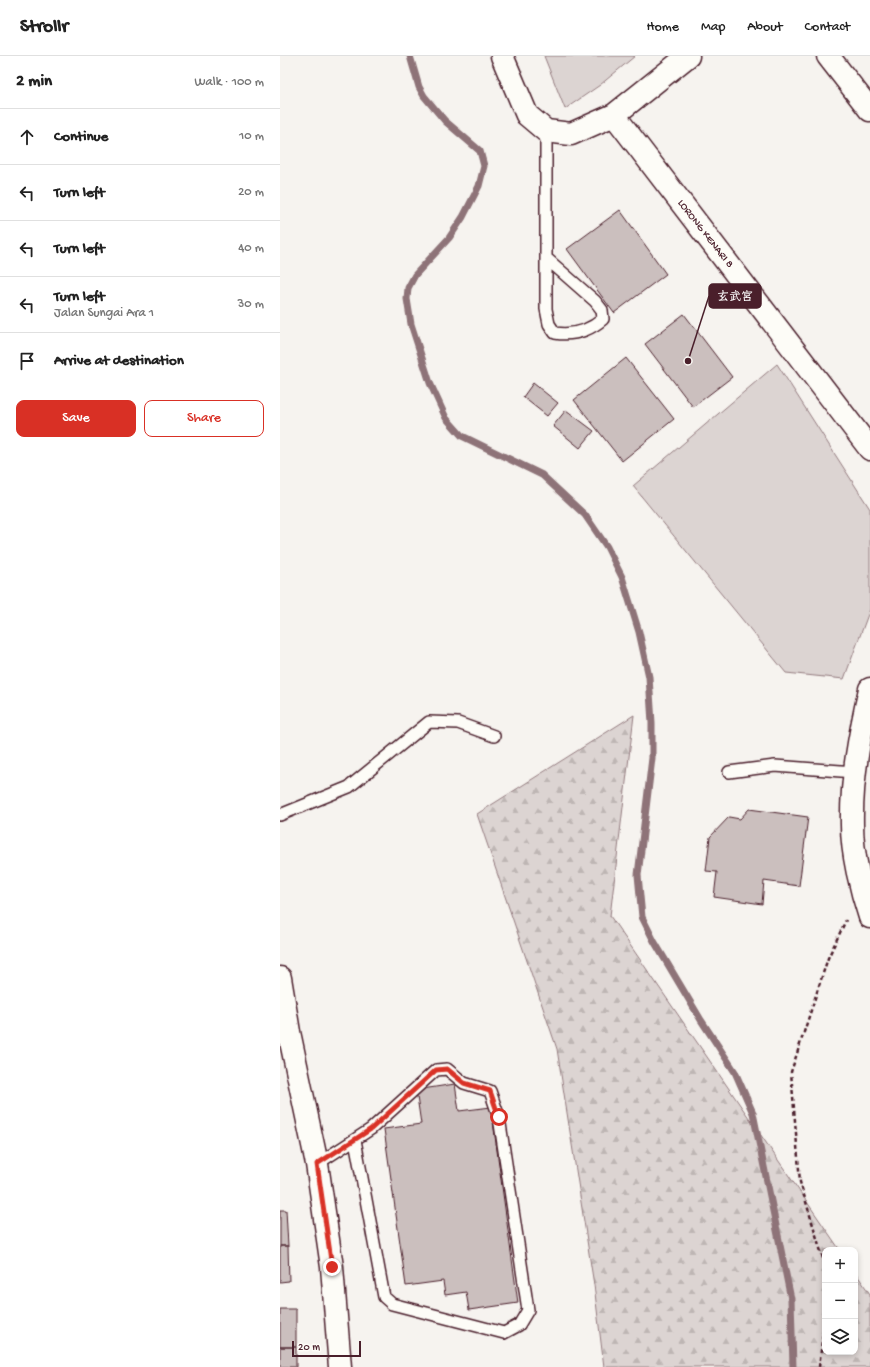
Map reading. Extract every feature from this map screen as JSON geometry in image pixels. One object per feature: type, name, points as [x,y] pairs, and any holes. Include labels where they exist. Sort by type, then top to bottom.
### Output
[{"type":"street","points":[[502,56],[526,115],[546,131],[571,134],[614,115],[688,56]]},
{"type":"street","points":[[828,56],[870,110]]},
{"type":"street","name":"LORONG KENARI 8","points":[[614,115],[870,449]]},
{"type":"street","points":[[870,689],[854,772],[852,826],[861,889],[870,917]]},
{"type":"street","points":[[280,978],[284,1032],[317,1164],[332,1267],[340,1367]]},
{"type":"lane","points":[[546,131],[546,258],[546,309],[549,324],[555,333],[565,334],[579,333],[595,327],[603,319],[602,310],[595,301],[546,258]]},
{"type":"lane","points":[[280,815],[349,787],[429,722],[458,723],[494,736]]},
{"type":"lane","points":[[729,772],[775,766],[854,772]]},
{"type":"lane","points":[[317,1164],[371,1129],[436,1070],[447,1069],[464,1083],[490,1091],[499,1117],[528,1310],[519,1325],[504,1333],[392,1304],[384,1297],[355,1140]]},
{"type":"path","points":[[822,1255],[800,1182],[791,1072],[828,958],[861,889]]},
{"type":"path","points":[[819,1367],[825,1319]]},
{"type":"green space","points":[[544,56],[635,56],[600,85],[565,109]]},
{"type":"green space","points":[[777,364],[870,509],[870,609],[844,679],[786,673],[633,486]]},
{"type":"green space","points":[[634,715],[610,916],[838,1247],[822,1247],[822,1355],[858,1355],[858,1276],[870,1294],[870,1367],[604,1367],[594,1285],[557,1049],[477,814]]},
{"type":"building","points":[[620,210],[666,274],[614,313],[567,249]]},
{"type":"building","points":[[684,314],[732,377],[693,407],[645,344]]},
{"type":"building","points":[[626,358],[674,419],[622,461],[574,400]]},
{"type":"building","points":[[533,383],[558,403],[547,416],[523,397]]},
{"type":"building","points":[[566,410],[594,431],[580,448],[553,426]]},
{"type":"building","points":[[749,809],[808,817],[799,886],[764,881],[762,904],[714,897],[717,872],[706,871],[710,837],[729,817],[740,819]]},
{"type":"building","points":[[455,1084],[459,1111],[491,1107],[518,1303],[469,1310],[466,1292],[445,1295],[443,1281],[406,1286],[384,1129],[421,1124],[416,1090]]},
{"type":"building","points":[[280,1210],[286,1210],[288,1246],[280,1246]]},
{"type":"building","points":[[280,1246],[288,1246],[289,1281],[280,1282]]},
{"type":"building","points":[[280,1309],[296,1309],[296,1347],[280,1347]]},
{"type":"building","points":[[280,1347],[296,1347],[296,1367],[280,1367]]},
{"type":"waterway","points":[[410,56],[419,87],[424,96],[445,121],[480,151],[484,166],[479,186],[463,217],[449,238],[415,275],[408,288],[407,299],[411,324],[430,383],[446,418],[462,436],[542,475],[585,515],[607,547],[622,577],[639,632],[649,677],[652,723],[652,758],[638,875],[642,917],[654,941],[701,1020],[735,1072],[753,1113],[791,1299],[793,1367]]},
{"type":"place","name":"玄武宫","points":[[688,361]]},
{"type":"route","points":[[332,1267],[317,1164],[371,1129],[436,1070],[447,1069],[464,1083],[490,1091],[499,1117]]}]
